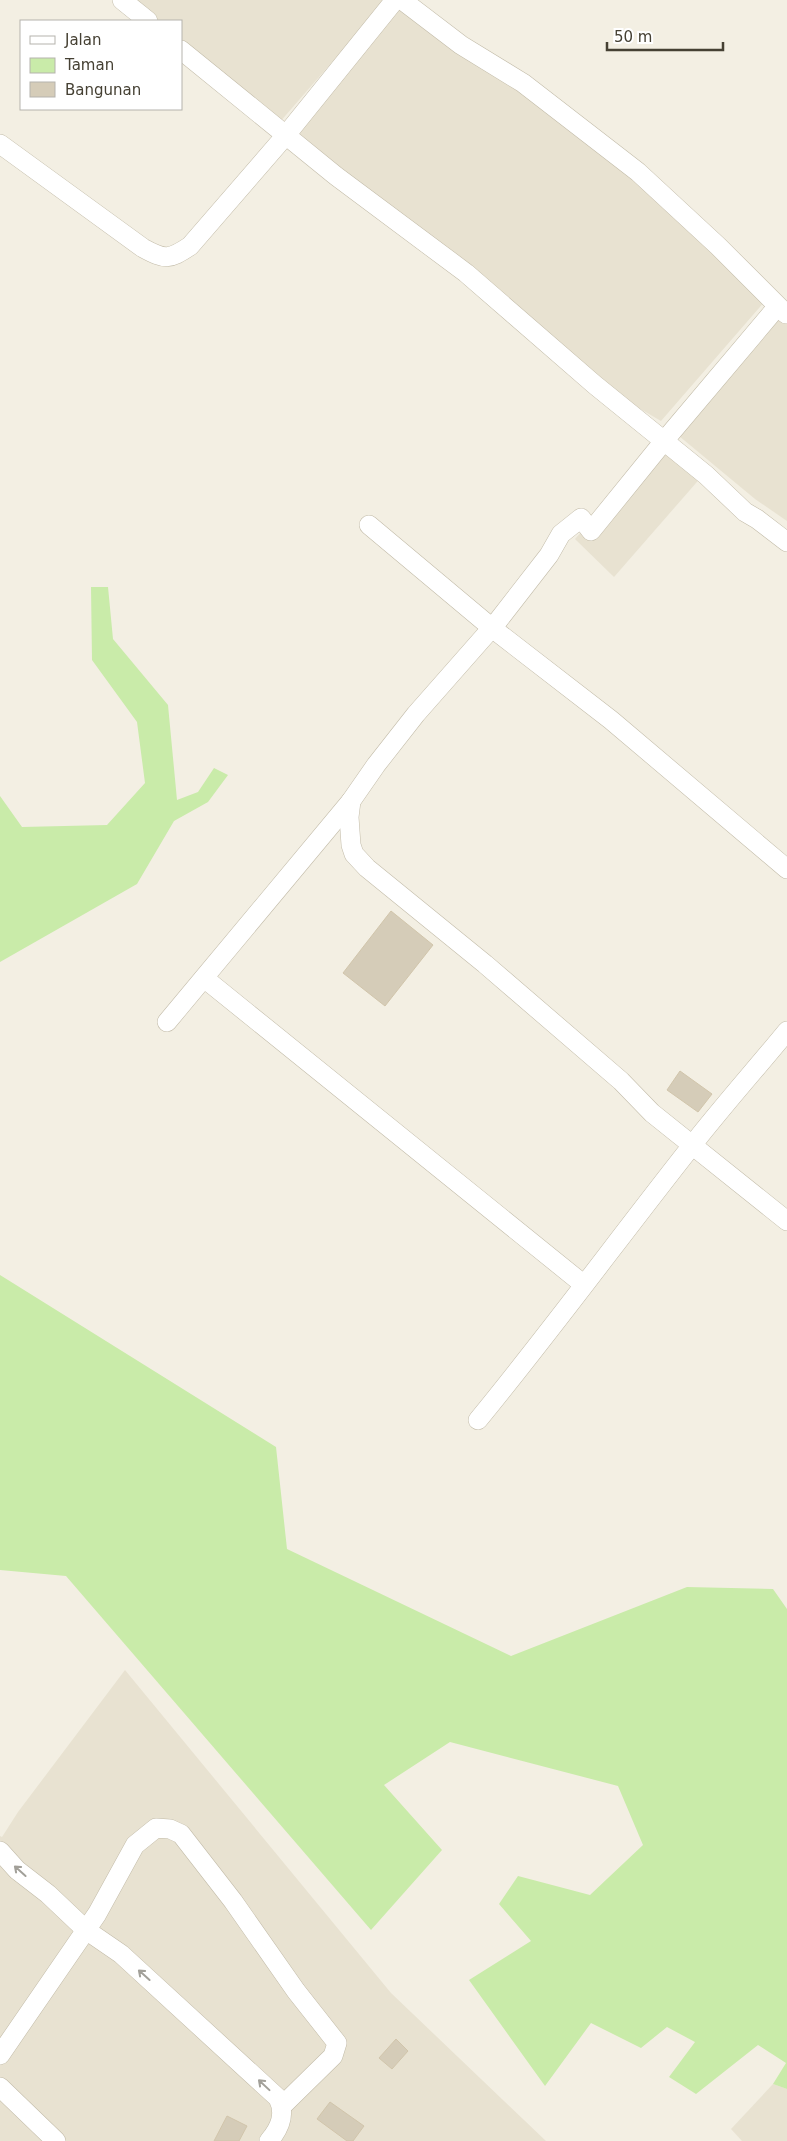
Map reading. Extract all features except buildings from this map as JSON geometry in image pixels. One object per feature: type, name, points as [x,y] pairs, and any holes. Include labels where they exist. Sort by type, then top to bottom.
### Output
[{"type":"street","points":[[122,0],[147,20]]},
{"type":"street","points":[[0,144],[142,248],[160,257],[174,257],[190,246],[404,1],[461,45],[502,69],[547,100],[638,172],[718,246],[782,311],[664,441],[591,531],[581,518],[560,534],[549,555],[492,628],[416,714],[351,801],[166,1022]]},
{"type":"street","points":[[182,51],[375,207],[466,273],[595,385],[706,475],[745,512],[787,542]]},
{"type":"street","points":[[369,525],[492,628],[611,720],[787,870]]},
{"type":"street","points":[[351,801],[349,817],[351,845],[354,854],[367,868],[485,964],[621,1081],[652,1113],[691,1146],[787,1221]]},
{"type":"street","points":[[204,978],[583,1284]]},
{"type":"street","points":[[478,1420],[540,1345],[583,1284],[691,1146],[787,1031]]},
{"type":"street","points":[[0,2055],[86,1930],[135,1845],[156,1828],[170,1829],[181,1834],[233,1901],[296,1991],[337,2043],[333,2056],[282,2106]]},
{"type":"street","points":[[0,1851],[17,1870],[48,1894],[86,1930],[121,1954],[278,2098],[282,2106],[282,2119],[275,2134],[269,2141]]},
{"type":"street","points":[[0,2087],[56,2141]]},
{"type":"shaded area","points":[[134,0],[386,0],[279,123],[182,44],[182,20],[156,20]]},
{"type":"shaded area","points":[[395,2],[602,151],[766,300],[661,421],[625,400],[394,211],[289,129]]},
{"type":"shaded area","points":[[778,308],[787,315],[787,521],[755,499],[673,431]]},
{"type":"shaded area","points":[[663,442],[703,475],[614,577],[575,539]]},
{"type":"shaded area","points":[[125,1670],[391,1993],[546,2141],[0,2141],[0,1836],[2,1837],[18,1812]]},
{"type":"shaded area","points":[[773,2084],[787,2089],[787,2141],[742,2141],[731,2129]]},
{"type":"green space","points":[[91,587],[108,587],[113,639],[168,705],[177,800],[198,792],[214,768],[228,775],[208,802],[174,821],[137,884],[0,962],[0,796],[22,827],[107,825],[145,783],[137,722],[92,660]]},
{"type":"green space","points":[[0,1275],[276,1447],[287,1549],[511,1656],[687,1587],[773,1589],[787,1609],[787,2089],[773,2084],[786,2063],[758,2045],[696,2094],[669,2077],[695,2042],[667,2027],[641,2048],[591,2023],[545,2086],[469,1980],[531,1941],[499,1904],[518,1876],[590,1895],[643,1845],[618,1786],[450,1742],[384,1785],[442,1850],[371,1930],[66,1576],[0,1570]]}]
